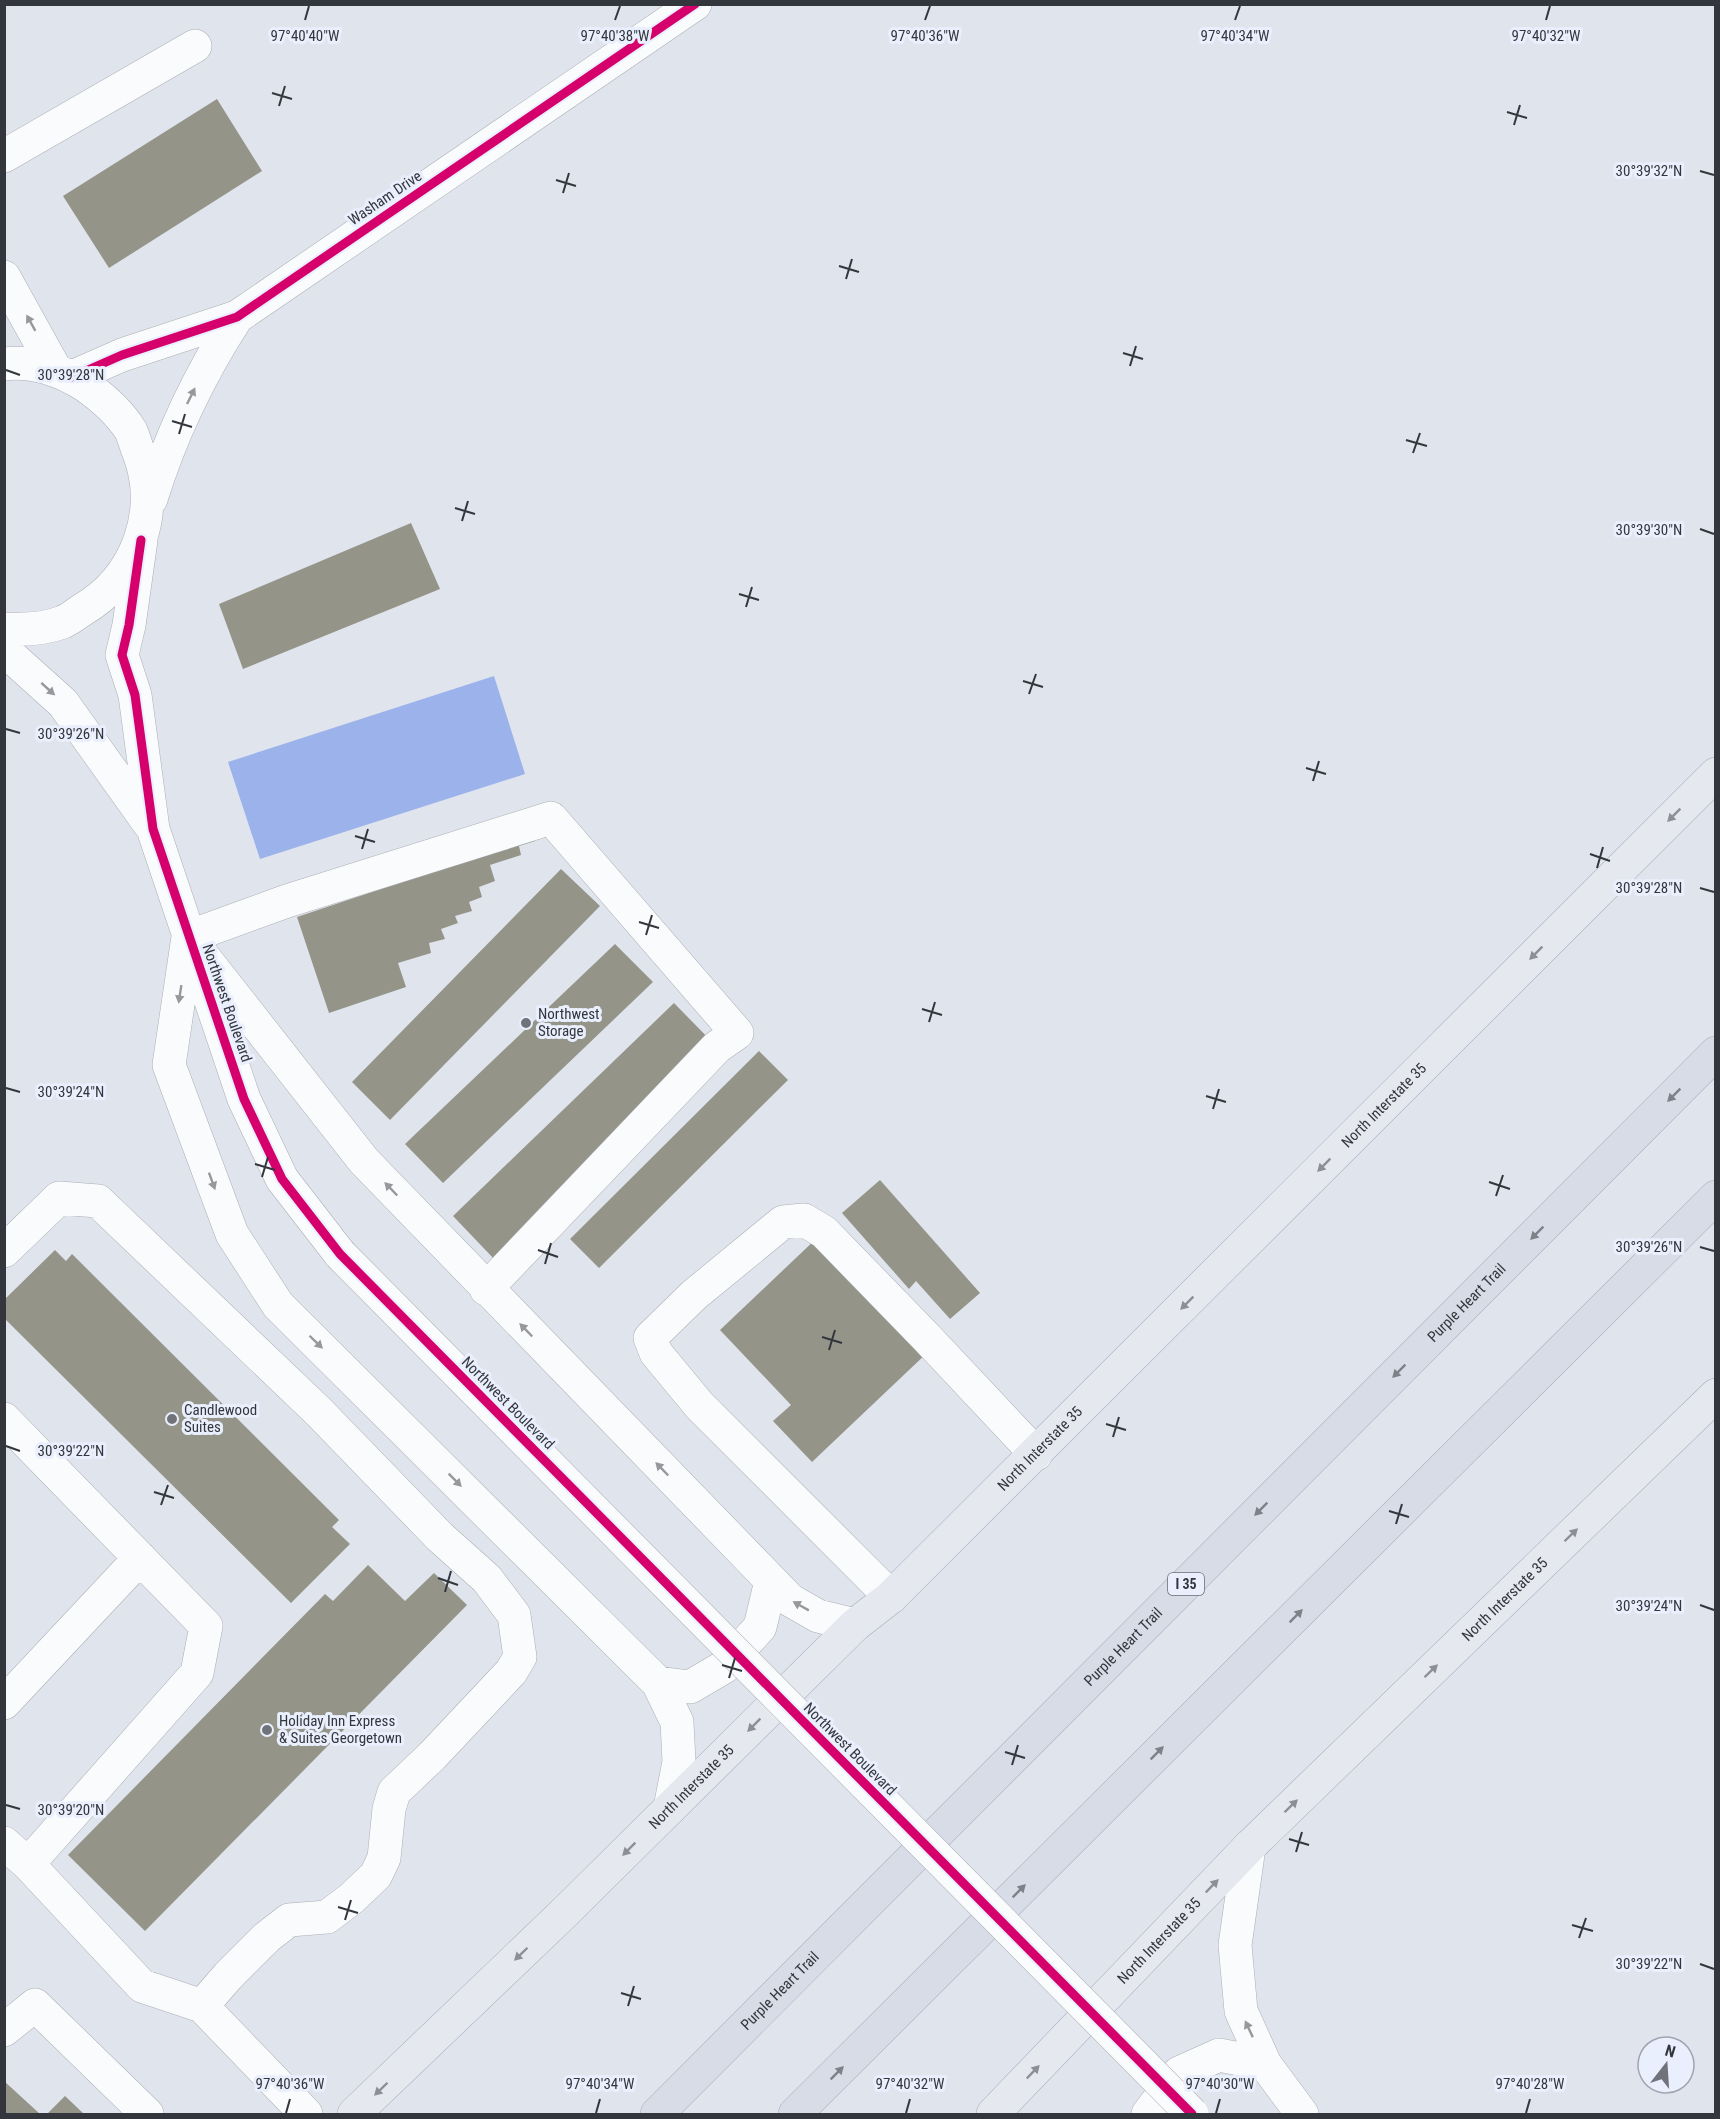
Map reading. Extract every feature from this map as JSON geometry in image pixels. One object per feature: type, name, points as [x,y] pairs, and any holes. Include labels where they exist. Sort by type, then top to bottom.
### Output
[{"type":"highway","name":"Purple Heart Trail","points":[[657,2115],[1716,1053]]},
{"type":"highway","points":[[795,2115],[1716,1197]]},
{"type":"main road","name":"North Interstate 35","points":[[354,2115],[564,1913],[855,1625],[891,1598],[1716,774]]},
{"type":"main road","name":"North Interstate 35","points":[[993,2115],[1249,1847],[1716,1395]]},
{"type":"street","name":"Washam Drive","points":[[64,373],[237,317],[695,4]]},
{"type":"street","points":[[4,156],[195,46]]},
{"type":"street","points":[[4,277],[64,373]]},
{"type":"street","name":"Washam Drive","points":[[144,525],[158,477],[185,408],[202,374],[237,317]]},
{"type":"street","points":[[4,364],[13,363],[64,373],[106,400],[131,431],[145,469],[144,525],[128,568],[99,600],[63,622],[21,630],[4,628]]},
{"type":"street","name":"Northwest Boulevard","points":[[144,525],[122,655],[135,695],[153,829],[244,1099],[282,1179],[340,1254],[1192,2115]]},
{"type":"street","name":"Northwest Boulevard","points":[[4,650],[63,703],[153,829]]},
{"type":"street","points":[[188,937],[287,902],[551,818],[737,1033],[717,1047],[486,1289]]},
{"type":"street","points":[[188,937],[364,1161],[486,1289],[790,1600],[818,1616],[855,1625]]},
{"type":"street","points":[[188,937],[169,1065],[231,1234],[278,1305],[658,1683],[677,1722],[679,1762],[670,1808]]},
{"type":"street","points":[[4,1251],[59,1198],[98,1201],[319,1412],[440,1537],[487,1579],[514,1615],[520,1657],[511,1672],[432,1756],[394,1792],[389,1809],[384,1858],[376,1875],[352,1898],[327,1917],[289,1920],[267,1937],[202,2006]]},
{"type":"street","points":[[891,1598],[699,1405],[656,1353],[650,1338],[694,1295],[783,1222],[804,1221],[824,1232],[926,1336],[1036,1454]]},
{"type":"street","points":[[319,1412],[351,1376]]},
{"type":"street","points":[[4,1419],[206,1626],[197,1673],[16,1853],[142,1986],[202,2006],[306,2115]]},
{"type":"street","points":[[4,1703],[140,1558]]},
{"type":"street","points":[[658,1683],[690,1687],[724,1666],[760,1627],[771,1581]]},
{"type":"street","points":[[1249,1847],[1236,1945],[1241,2010],[1265,2064],[1302,2115]]},
{"type":"street","points":[[4,2030],[35,2005],[147,2115]]},
{"type":"street","points":[[1148,2115],[1179,2073],[1219,2055],[1265,2064]]},
{"type":"water","points":[[494,676],[525,774],[260,859],[228,762]]},
{"type":"building","points":[[217,99],[262,171],[109,268],[63,196]]},
{"type":"building","points":[[411,523],[440,589],[243,669],[219,604]]},
{"type":"building","points":[[534,838],[535,841],[519,846],[521,855],[490,865],[495,881],[479,887],[482,897],[469,902],[472,911],[455,916],[458,923],[441,929],[445,939],[429,943],[431,953],[398,963],[406,987],[329,1013],[297,917]]},
{"type":"building","points":[[561,869],[600,906],[390,1120],[352,1082]]},
{"type":"building","points":[[615,944],[653,982],[443,1183],[405,1144]]},
{"type":"building","points":[[674,1003],[717,1047],[495,1260],[453,1216]]},
{"type":"building","points":[[759,1051],[788,1080],[599,1268],[570,1239]]},
{"type":"building","points":[[880,1180],[980,1293],[950,1319],[916,1281],[909,1289],[842,1213]]},
{"type":"building","points":[[818,1237],[928,1352],[812,1462],[773,1421],[791,1405],[720,1330]]},
{"type":"building","name":"Candlewood Suites","points":[[55,1250],[66,1261],[72,1254],[339,1520],[332,1527],[350,1544],[291,1603],[4,1318],[4,1300]]},
{"type":"building","name":"Holiday Inn Express & Suites Georgetown","points":[[368,1565],[405,1601],[434,1573],[467,1605],[145,1931],[68,1855],[325,1594],[333,1601]]},
{"type":"building","points":[[4,2081],[40,2114],[4,2114]]},
{"type":"building","points":[[65,2096],[84,2114],[47,2114]]},
{"type":"cycle path","points":[[72,377],[122,355],[237,317],[695,4]]},
{"type":"cycle path","points":[[141,540],[129,625],[122,655],[135,695],[153,829],[244,1099],[282,1179],[340,1254],[1192,2114]]},
{"type":"place","name":"Northwest Storage","points":[[526,1023]]},
{"type":"place","name":"Candlewood Suites","points":[[172,1419]]},
{"type":"place","name":"Holiday Inn Express & Suites Georgetown","points":[[267,1730]]}]
